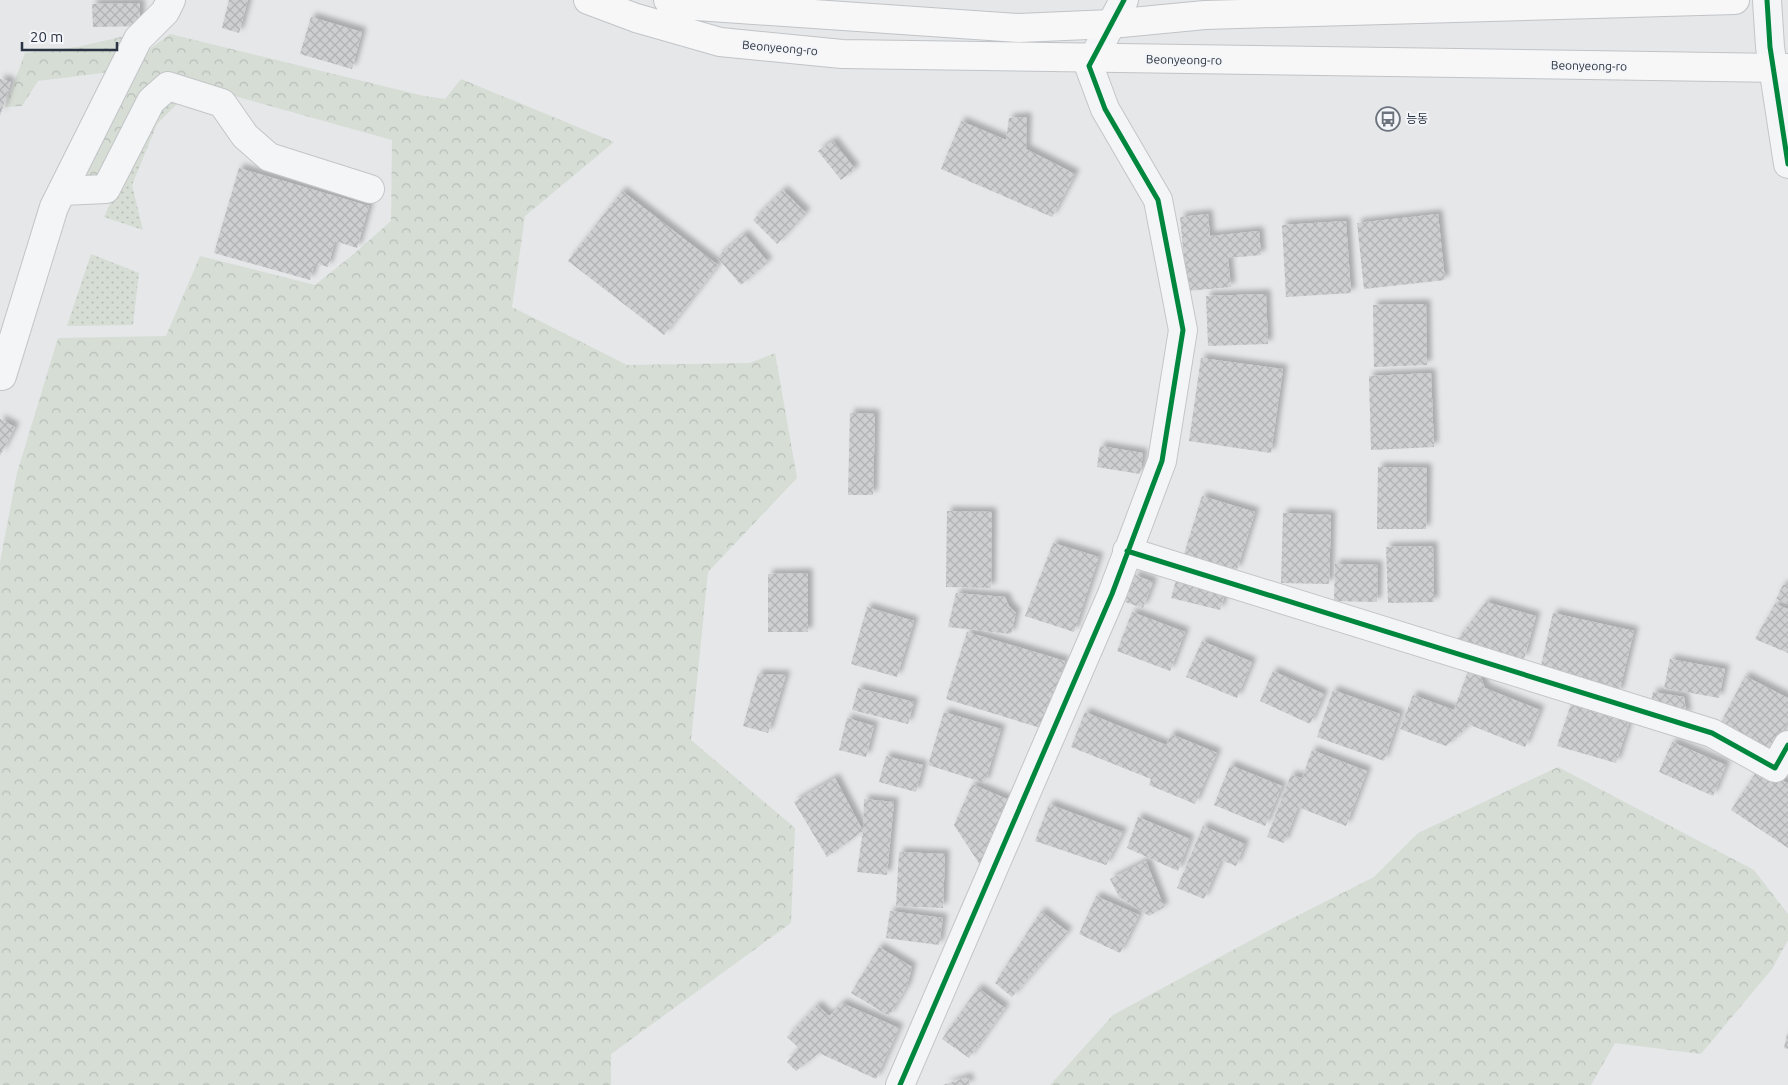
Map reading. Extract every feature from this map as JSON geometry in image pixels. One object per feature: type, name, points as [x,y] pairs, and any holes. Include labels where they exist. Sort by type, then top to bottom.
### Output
[{"type":"main road","name":"Beonyeong-ro","points":[[588,0],[636,18],[720,42],[842,54],[1781,69]]},
{"type":"main road","points":[[668,0],[682,5],[1019,28],[1111,24],[1205,15],[1735,0]]},
{"type":"street","points":[[2,376],[54,207],[138,39],[165,12],[171,0]]},
{"type":"street","points":[[900,1085],[1104,612],[1162,461],[1183,330],[1158,200],[1105,109],[1089,66],[1124,0]]},
{"type":"street","points":[[1767,0],[1781,69],[1788,164]]},
{"type":"street","points":[[62,192],[106,189],[151,100],[168,86],[222,103],[245,136],[270,157],[370,189]]},
{"type":"street","points":[[1127,551],[1712,733],[1775,768],[1788,745]]},
{"type":"green space","points":[[134,34],[110,72],[38,81],[22,106],[5,107],[25,53],[77,47]]},
{"type":"green space","points":[[170,34],[424,96],[445,99],[461,79],[614,142],[525,216],[512,307],[627,365],[750,363],[775,353],[797,478],[708,572],[691,740],[795,828],[791,923],[611,1054],[611,1085],[0,1085],[0,562],[17,473],[58,338],[166,336],[200,256],[315,285],[391,221],[392,140],[170,78],[103,179],[84,175],[134,61]]},
{"type":"green space","points":[[172,95],[183,98],[157,124],[132,185],[143,230],[104,217],[155,109]]},
{"type":"green space","points":[[91,254],[139,273],[133,325],[67,326]]},
{"type":"green space","points":[[1558,767],[1754,870],[1788,914],[1788,940],[1772,969],[1701,1054],[1615,1043],[1591,1085],[1050,1085],[1113,1015],[1275,927],[1374,877],[1418,833]]},
{"type":"building","points":[[229,0],[248,0],[239,33],[222,28]]},
{"type":"building","points":[[140,3],[140,26],[93,27],[92,4]]},
{"type":"building","points":[[311,17],[362,32],[352,69],[300,54]]},
{"type":"building","points":[[0,79],[11,82],[0,116]]},
{"type":"building","points":[[1027,117],[1026,149],[1075,174],[1052,217],[941,169],[961,121],[1006,140],[1009,118]]},
{"type":"building","points":[[833,141],[855,169],[841,180],[818,151]]},
{"type":"building","points":[[239,168],[369,206],[357,248],[335,241],[328,267],[315,263],[310,280],[214,253]]},
{"type":"building","points":[[783,190],[806,213],[777,244],[753,220]]},
{"type":"building","points":[[622,191],[718,265],[664,335],[568,261]]},
{"type":"building","points":[[1208,214],[1210,236],[1259,231],[1261,255],[1228,258],[1231,287],[1187,291],[1180,217]]},
{"type":"building","points":[[1438,214],[1445,280],[1364,289],[1357,223]]},
{"type":"building","points":[[1346,221],[1351,293],[1286,297],[1282,225]]},
{"type":"building","points":[[744,234],[768,262],[741,285],[717,257]]},
{"type":"building","points":[[1266,294],[1268,344],[1208,346],[1206,296]]},
{"type":"building","points":[[1426,304],[1427,365],[1374,367],[1373,305]]},
{"type":"building","points":[[1201,358],[1283,369],[1271,453],[1189,441]]},
{"type":"building","points":[[1431,373],[1434,447],[1371,450],[1369,376]]},
{"type":"building","points":[[850,413],[875,414],[873,495],[848,495]]},
{"type":"building","points":[[0,419],[15,427],[0,456]]},
{"type":"building","points":[[1100,446],[1143,453],[1140,474],[1097,467]]},
{"type":"building","points":[[1378,467],[1427,468],[1426,529],[1377,529]]},
{"type":"building","points":[[1202,496],[1255,512],[1237,570],[1184,554]]},
{"type":"building","points":[[947,511],[992,512],[991,588],[946,587]]},
{"type":"building","points":[[1283,513],[1331,515],[1329,584],[1281,583]]},
{"type":"building","points":[[1053,543],[1099,557],[1074,632],[1025,616]]},
{"type":"building","points":[[1433,546],[1434,602],[1388,603],[1386,547]]},
{"type":"building","points":[[1335,564],[1378,565],[1377,602],[1334,601]]},
{"type":"building","points":[[808,573],[808,632],[768,632],[768,574]]},
{"type":"building","points":[[1135,575],[1153,582],[1143,608],[1125,602]]},
{"type":"building","points":[[1177,577],[1226,591],[1220,610],[1171,598]]},
{"type":"building","points":[[1783,585],[1788,585],[1788,604],[1776,599]]},
{"type":"building","points":[[956,593],[1005,597],[1009,606],[1016,613],[1011,634],[948,627]]},
{"type":"building","points":[[1486,602],[1536,616],[1524,659],[1456,641]]},
{"type":"building","points":[[1775,604],[1788,609],[1788,653],[1755,639]]},
{"type":"building","points":[[867,607],[914,621],[897,677],[851,664]]},
{"type":"building","points":[[1132,612],[1185,632],[1170,671],[1117,651]]},
{"type":"building","points":[[1553,613],[1634,631],[1619,693],[1539,674]]},
{"type":"building","points":[[967,632],[1065,661],[1044,729],[946,699]]},
{"type":"building","points":[[1202,641],[1252,662],[1237,698],[1186,677]]},
{"type":"building","points":[[1670,659],[1725,669],[1719,698],[1664,688]]},
{"type":"building","points":[[1273,671],[1324,694],[1310,724],[1260,701]]},
{"type":"building","points":[[1468,671],[1480,675],[1485,688],[1540,710],[1525,747],[1470,725],[1446,746],[1400,729],[1413,695],[1454,710]]},
{"type":"building","points":[[758,674],[786,675],[768,733],[743,726]]},
{"type":"building","points":[[1745,676],[1788,698],[1788,721],[1771,754],[1719,726]]},
{"type":"building","points":[[858,688],[914,702],[908,724],[852,710]]},
{"type":"building","points":[[1333,690],[1400,714],[1384,761],[1317,737]]},
{"type":"building","points":[[1653,692],[1684,697],[1687,716],[1650,709]]},
{"type":"building","points":[[1573,698],[1631,716],[1616,763],[1557,746]]},
{"type":"building","points":[[944,712],[1001,729],[985,783],[928,765]]},
{"type":"building","points":[[1085,712],[1166,745],[1171,734],[1217,753],[1195,804],[1149,785],[1151,779],[1071,747]]},
{"type":"building","points":[[847,718],[874,726],[866,757],[839,750]]},
{"type":"building","points":[[1672,742],[1726,765],[1713,796],[1659,772]]},
{"type":"building","points":[[1312,750],[1367,771],[1346,826],[1298,807],[1284,843],[1267,837],[1291,775],[1302,778]]},
{"type":"building","points":[[886,756],[923,765],[916,792],[879,782]]},
{"type":"building","points":[[1230,765],[1282,786],[1265,826],[1214,805]]},
{"type":"building","points":[[1761,765],[1788,784],[1788,848],[1731,810]]},
{"type":"building","points":[[835,778],[863,831],[827,857],[794,802]]},
{"type":"building","points":[[972,784],[1014,802],[984,871],[954,825]]},
{"type":"building","points":[[864,799],[894,802],[887,875],[857,872],[863,831]]},
{"type":"building","points":[[1049,804],[1123,832],[1106,865],[1035,841]]},
{"type":"building","points":[[1138,817],[1190,839],[1178,871],[1127,848]]},
{"type":"building","points":[[1203,826],[1245,844],[1236,866],[1221,860],[1204,899],[1177,888]]},
{"type":"building","points":[[899,852],[945,854],[943,908],[896,906]]},
{"type":"building","points":[[1146,861],[1164,907],[1149,916],[1119,897],[1110,879]]},
{"type":"building","points":[[1096,896],[1139,915],[1120,953],[1079,934]]},
{"type":"building","points":[[890,911],[943,918],[939,945],[886,938]]},
{"type":"building","points":[[1041,911],[1068,932],[1012,997],[995,983]]},
{"type":"building","points":[[879,947],[912,967],[907,986],[889,1016],[851,993]]},
{"type":"building","points":[[978,988],[1005,1008],[969,1058],[942,1039]]},
{"type":"building","points":[[842,1003],[899,1028],[876,1079],[819,1053],[796,1071],[787,1062],[799,1048],[787,1037],[817,1005],[829,1016]]},
{"type":"building","points":[[1788,1034],[1788,1049],[1784,1048]]},
{"type":"building","points":[[968,1077],[970,1085],[943,1085]]},
{"type":"cycle path","points":[[900,1085],[1112,594],[1162,461],[1183,330],[1158,200],[1105,109],[1089,66],[1124,0]]},
{"type":"cycle path","points":[[1767,0],[1770,47],[1788,164]]},
{"type":"cycle path","points":[[1127,551],[1712,733],[1775,768],[1788,745]]},
{"type":"place","name":"능동","points":[[1388,119]]}]
